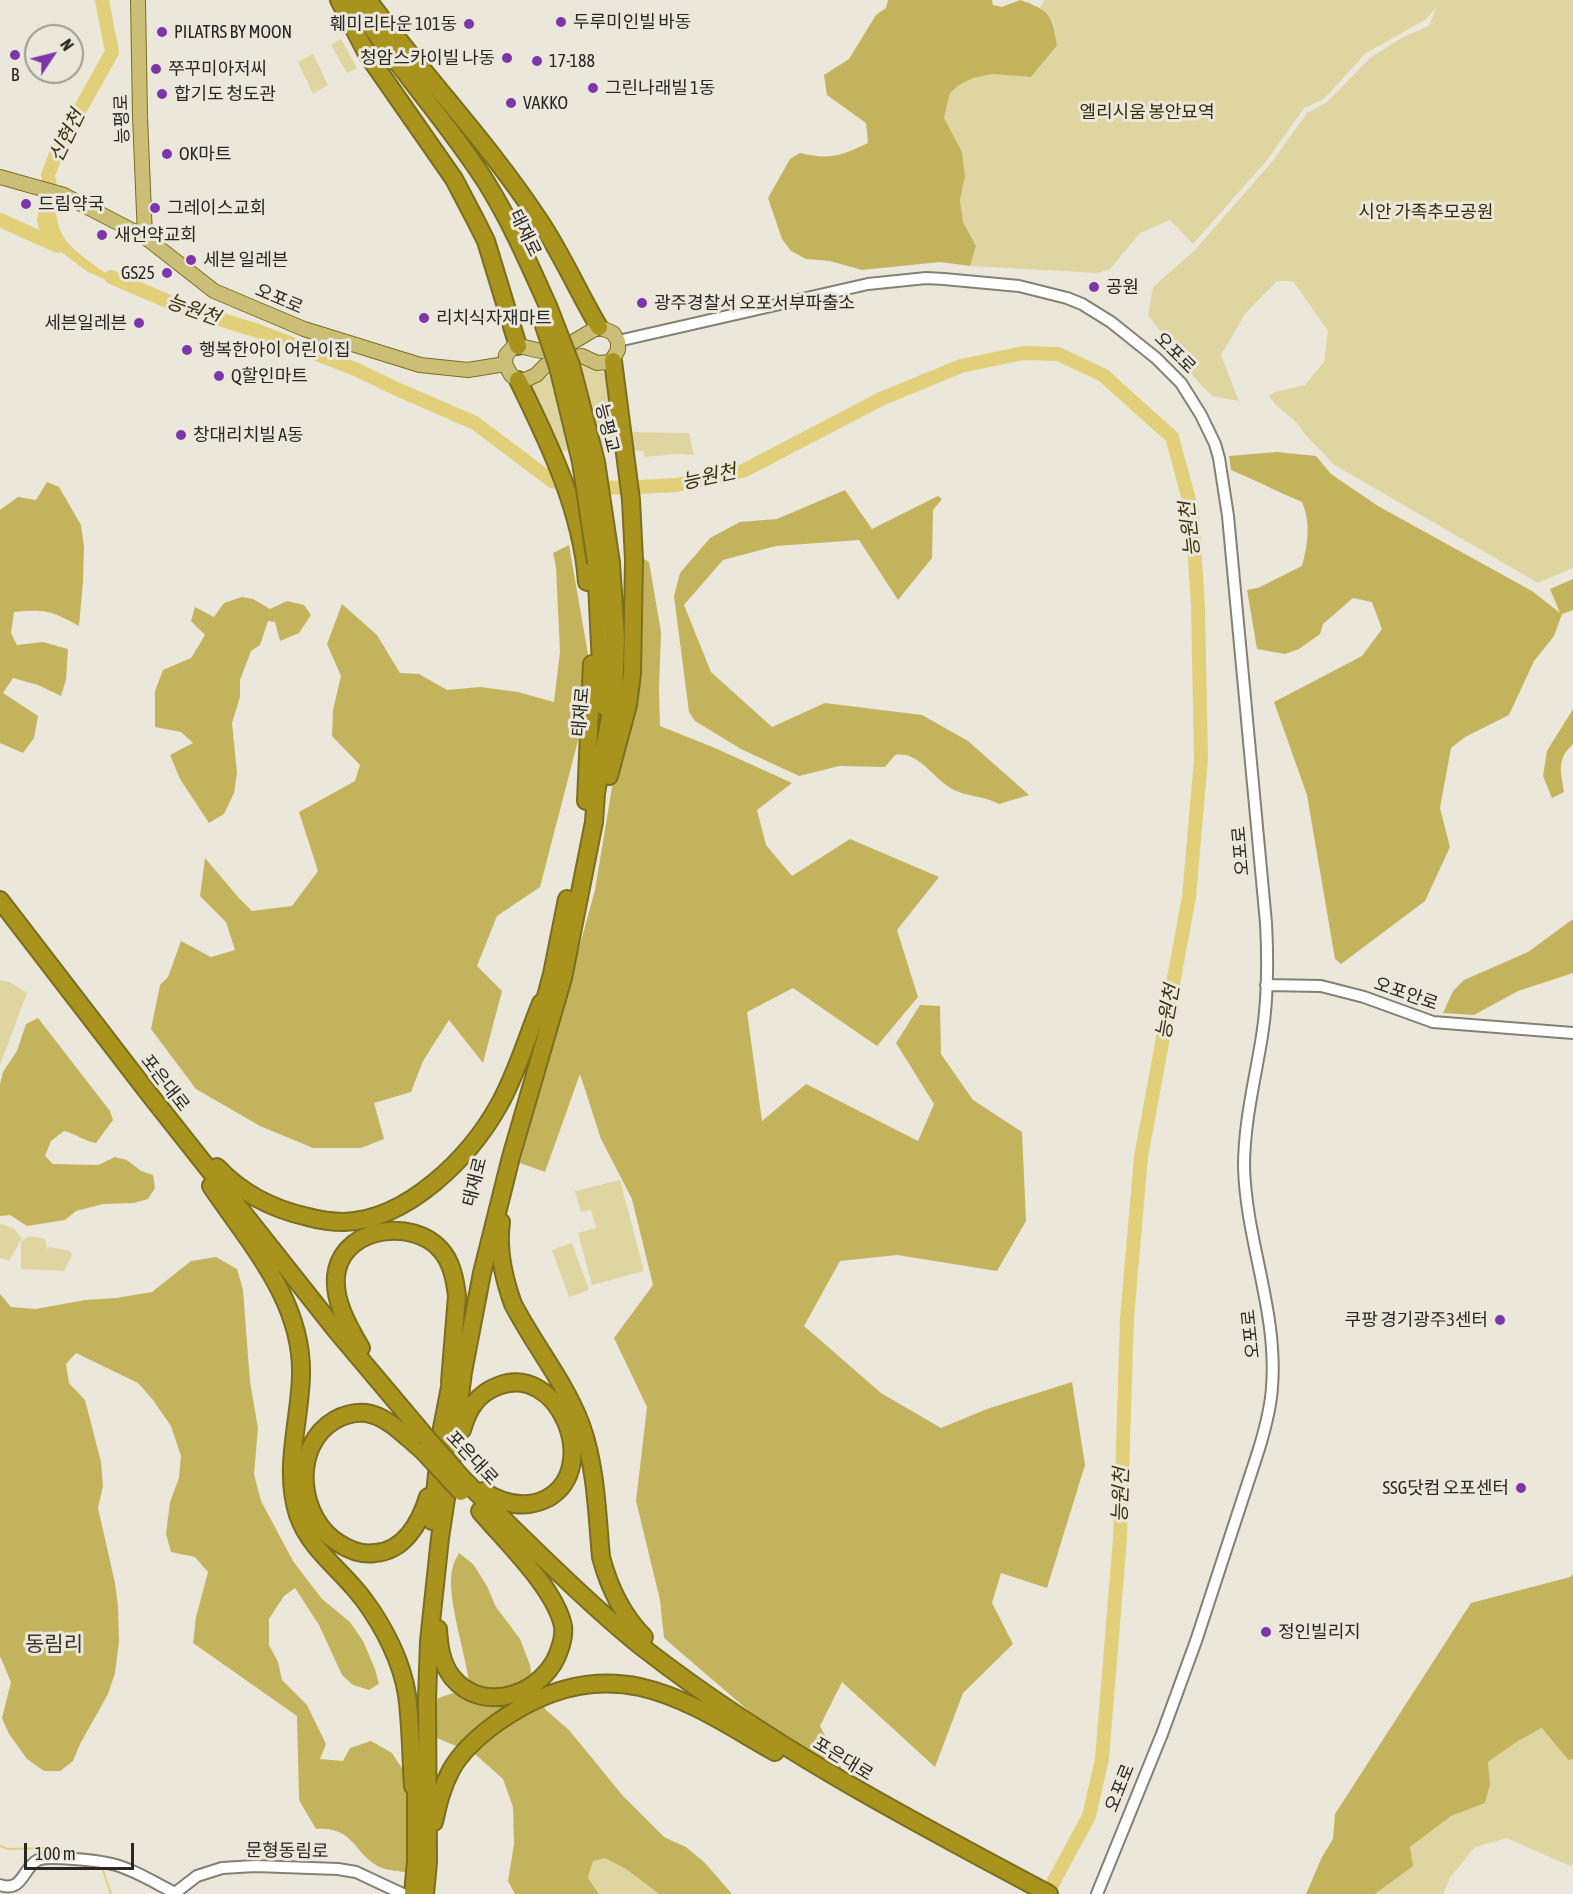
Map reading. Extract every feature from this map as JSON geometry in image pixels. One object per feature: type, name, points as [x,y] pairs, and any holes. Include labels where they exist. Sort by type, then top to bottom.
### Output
[{"type":"highway","points":[[339,0],[367,54],[454,179],[476,221],[486,242],[518,346]]},
{"type":"highway","name":"태재로","points":[[346,0],[478,188],[502,228],[543,307]]},
{"type":"highway","name":"태재로","points":[[353,0],[373,32],[485,181],[512,225],[543,307]]},
{"type":"highway","points":[[368,0],[429,79],[487,147],[539,220],[599,327]]},
{"type":"highway","name":"능평교","points":[[543,307],[571,365],[596,462],[598,560]]},
{"type":"highway","points":[[589,824],[628,705],[632,673],[634,568],[630,500],[613,361]]},
{"type":"highway","points":[[518,380],[552,452],[574,513],[598,560],[592,662],[589,824]]},
{"type":"highway","name":"태재로","points":[[511,1157],[563,978],[614,695],[616,639],[598,560]]},
{"type":"highway","name":"태재로","points":[[437,1472],[441,1428],[494,1184],[552,974],[573,871],[589,824]]},
{"type":"highway","name":"포은대로","points":[[0,900],[146,1090],[335,1329],[405,1413],[425,1444]]},
{"type":"highway","name":"포은대로","points":[[0,914],[353,1367],[425,1444]]},
{"type":"highway","points":[[146,1090],[227,1177],[247,1193],[268,1205],[320,1220],[345,1222],[369,1218],[392,1209],[433,1184],[469,1150],[499,1105],[552,974]]},
{"type":"highway","points":[[422,1861],[428,1664],[440,1538],[463,1372],[482,1273],[511,1157]]},
{"type":"highway","points":[[511,1157],[500,1231],[508,1288],[521,1320],[567,1396],[580,1424],[592,1471],[601,1557],[613,1593],[634,1627],[714,1700]]},
{"type":"highway","points":[[211,1186],[277,1283],[293,1319],[301,1358],[300,1399],[291,1462],[298,1516],[317,1548],[364,1599],[387,1638],[407,1694],[415,1815],[425,1894]]},
{"type":"highway","points":[[405,1413],[351,1331],[338,1297],[337,1270],[342,1257],[360,1239],[373,1234],[403,1230],[428,1239],[447,1258],[457,1296],[450,1386]]},
{"type":"highway","points":[[437,1472],[417,1525],[398,1545],[387,1551],[370,1554],[353,1551],[328,1537],[319,1527],[307,1501],[306,1471],[314,1443],[330,1423],[342,1417],[366,1413],[390,1424],[425,1444],[463,1486],[516,1505],[530,1505],[553,1495],[563,1486],[573,1459],[573,1444],[562,1412],[553,1400],[527,1384],[502,1384],[478,1397],[471,1407],[452,1459]]},
{"type":"highway","points":[[415,1815],[420,1636],[437,1472]]},
{"type":"highway","name":"포은대로","points":[[463,1486],[645,1650],[714,1700],[883,1811]]},
{"type":"highway","name":"포은대로","points":[[463,1486],[480,1511],[551,1579],[644,1661],[729,1722],[796,1764],[883,1811],[1049,1894]]},
{"type":"highway","points":[[440,1538],[440,1647],[444,1664],[452,1676],[473,1694],[498,1697],[512,1695],[535,1684],[543,1678],[558,1657],[564,1629],[542,1585],[480,1511]]},
{"type":"highway","points":[[413,1894],[439,1799],[452,1769],[480,1736],[504,1718],[522,1706],[557,1691],[599,1683],[620,1684],[668,1695],[691,1704],[796,1764]]},
{"type":"highway","points":[[883,1811],[1030,1894]]},
{"type":"main road","name":"능평로","points":[[138,0],[140,116],[146,237]]},
{"type":"main road","name":"오포로","points":[[0,177],[64,195],[146,237],[214,291],[304,328],[420,365],[468,370],[505,364]]},
{"type":"main road","points":[[599,327],[613,333],[618,341],[618,350],[613,361],[597,363],[582,356],[555,361],[525,380],[518,380],[511,375],[505,364],[506,355],[514,346],[545,351],[571,345],[599,327]]},
{"type":"street","name":"오포로","points":[[618,341],[868,284],[926,278],[961,280],[1036,290],[1082,304],[1130,335],[1169,370],[1193,401],[1215,444],[1225,492],[1266,923],[1266,985],[1262,1034],[1246,1127],[1244,1167],[1271,1341],[1272,1387],[1267,1423],[1196,1641],[1164,1728],[1097,1894]]},
{"type":"street","name":"오포안로","points":[[1266,985],[1321,986],[1364,997],[1433,1022],[1573,1033]]},
{"type":"street","name":"문형동림로","points":[[0,1885],[15,1886],[38,1860],[54,1857],[100,1863],[133,1873],[175,1893],[197,1876],[222,1868],[255,1866],[338,1869],[356,1872],[403,1894]]},
{"type":"green space","name":"시안 가족추모공원","points":[[1045,0],[1573,0],[1573,568],[1538,583],[1333,464],[1269,396],[1275,392],[1305,385],[1324,362],[1328,331],[1293,281],[1277,281],[1245,314],[1221,355],[1239,401],[1212,396],[1198,382],[1148,315],[1153,287],[1195,250],[1271,163],[1307,113],[1327,102],[1370,58],[1405,36],[1429,26],[1436,8],[1425,20],[1366,53],[1324,99],[1304,108],[1268,159],[1193,244],[1170,220],[1140,233],[1110,269],[1098,273],[970,266],[976,246],[963,222],[960,200],[965,177],[944,118],[950,93],[973,78],[992,73],[1031,77],[1057,47],[1054,23],[1040,7]]},
{"type":"green space","points":[[341,39],[357,68],[347,73],[331,45]]},
{"type":"green space","points":[[313,54],[328,85],[313,94],[298,62]]},
{"type":"green space","points":[[583,365],[609,375],[618,432],[689,433],[694,455],[645,457],[644,451],[619,449],[562,451],[529,388],[554,373]]},
{"type":"green space","points":[[0,980],[10,982],[27,993],[0,1065]]},
{"type":"green space","points":[[620,1180],[644,1271],[592,1285],[578,1233],[596,1228],[591,1210],[581,1212],[575,1191]]},
{"type":"green space","points":[[0,1225],[14,1229],[22,1238],[9,1261],[0,1258]]},
{"type":"green space","points":[[29,1236],[45,1239],[47,1249],[50,1247],[69,1251],[72,1255],[64,1271],[21,1269],[21,1242]]},
{"type":"green space","points":[[572,1243],[589,1290],[569,1297],[552,1250]]},
{"type":"green space","points":[[1543,1728],[1567,1760],[1573,1759],[1573,1864],[1570,1866],[1507,1838],[1475,1847],[1450,1878],[1443,1894],[1375,1894],[1412,1866],[1410,1847],[1451,1816],[1485,1803],[1490,1785],[1488,1762],[1518,1741]]},
{"type":"green space","points":[[605,1857],[626,1869],[659,1894],[599,1894],[588,1879],[593,1861]]},
{"type":"shaded area","points":[[888,0],[992,0],[993,5],[1002,7],[1020,0],[1044,11],[1054,28],[1057,46],[1031,77],[992,74],[973,78],[950,93],[944,118],[962,152],[965,177],[960,200],[963,222],[976,246],[970,266],[940,262],[862,270],[830,261],[806,259],[791,251],[782,239],[768,198],[790,159],[800,153],[835,156],[868,143],[866,123],[827,95],[824,75],[849,59],[876,15],[886,8]]},
{"type":"shaded area","points":[[40,195],[54,199],[61,232],[75,250],[106,273],[134,288],[114,283],[88,272],[42,238],[37,221]]},
{"type":"shaded area","points":[[1277,452],[1316,456],[1331,474],[1378,506],[1532,591],[1560,613],[1550,589],[1573,579],[1573,610],[1562,614],[1554,636],[1534,661],[1509,715],[1465,737],[1451,748],[1440,808],[1450,847],[1425,901],[1341,964],[1335,959],[1307,795],[1274,702],[1362,656],[1382,629],[1372,602],[1353,598],[1323,624],[1320,634],[1299,649],[1285,654],[1257,649],[1247,590],[1258,588],[1302,566],[1307,542],[1307,518],[1302,502],[1231,470],[1229,456]]},
{"type":"shaded area","points":[[47,482],[59,487],[81,525],[84,547],[83,582],[79,626],[48,612],[14,612],[11,633],[17,645],[43,642],[68,649],[66,680],[61,696],[38,685],[13,678],[3,693],[38,716],[34,738],[23,753],[0,743],[0,510],[18,497],[36,500]]},
{"type":"shaded area","points":[[845,490],[872,529],[938,496],[942,499],[933,510],[932,558],[898,600],[859,540],[776,546],[723,560],[684,605],[711,672],[772,727],[825,703],[922,715],[968,741],[1029,795],[999,804],[958,792],[946,785],[922,764],[910,756],[903,755],[895,755],[885,767],[839,766],[799,776],[741,749],[695,721],[689,712],[674,596],[680,573],[710,538],[740,522],[777,519]]},
{"type":"shaded area","points":[[569,545],[589,660],[581,729],[540,887],[497,916],[477,966],[502,991],[483,1063],[449,1020],[423,1061],[411,1092],[374,1103],[384,1139],[361,1148],[313,1148],[260,1126],[196,1089],[151,1029],[160,985],[168,977],[181,941],[211,957],[235,950],[226,922],[200,896],[205,858],[252,911],[292,906],[318,871],[299,812],[355,781],[360,765],[332,736],[333,710],[341,676],[327,644],[342,604],[377,635],[400,673],[419,674],[447,690],[480,687],[518,692],[554,702],[560,652],[556,567],[553,553]]},
{"type":"shaded area","points":[[639,556],[649,562],[661,632],[660,726],[792,783],[757,810],[766,845],[792,876],[850,839],[939,877],[897,930],[918,997],[877,1046],[793,988],[747,1012],[762,1121],[806,1084],[918,1141],[934,1104],[896,1043],[920,1005],[940,1006],[941,1054],[973,1100],[1022,1132],[1026,1221],[997,1271],[897,1255],[840,1261],[804,1326],[881,1393],[941,1428],[987,1409],[1072,1382],[1085,1465],[1047,1588],[1001,1573],[992,1603],[1013,1644],[963,1693],[935,1767],[842,1682],[820,1726],[842,1769],[757,1718],[664,1638],[660,1600],[636,1501],[647,1407],[614,1338],[653,1285],[632,1199],[601,1139],[580,1074],[545,1172],[520,1163],[595,890],[619,745]]},
{"type":"shaded area","points":[[242,597],[253,599],[270,609],[287,601],[304,605],[311,615],[299,633],[280,641],[275,622],[268,621],[260,645],[251,651],[240,680],[240,697],[232,723],[237,773],[234,793],[224,814],[209,823],[180,779],[170,755],[193,743],[181,732],[155,727],[155,691],[163,670],[191,658],[205,635],[191,621],[195,607],[214,617],[224,603]]},
{"type":"shaded area","points":[[1573,709],[1573,744],[1564,755],[1561,766],[1564,792],[1552,798],[1543,776],[1547,751]]},
{"type":"shaded area","points":[[1573,919],[1573,973],[1518,991],[1474,1015],[1443,1013],[1453,991],[1464,980],[1528,952]]},
{"type":"shaded area","points":[[38,1018],[110,1111],[113,1120],[96,1143],[64,1131],[51,1141],[45,1156],[53,1164],[98,1165],[115,1157],[127,1160],[141,1171],[153,1175],[155,1188],[148,1199],[134,1203],[103,1204],[76,1211],[65,1220],[27,1226],[10,1215],[0,1216],[0,1084],[3,1072],[17,1051],[26,1024]]},
{"type":"shaded area","points":[[216,1257],[237,1269],[243,1290],[250,1382],[258,1428],[254,1474],[261,1501],[293,1561],[322,1599],[350,1622],[363,1641],[379,1684],[369,1690],[353,1685],[342,1675],[319,1625],[295,1588],[284,1596],[269,1619],[269,1645],[278,1662],[282,1680],[307,1705],[326,1744],[320,1759],[343,1761],[350,1748],[371,1741],[392,1753],[407,1776],[420,1874],[382,1868],[372,1863],[347,1837],[339,1832],[316,1829],[299,1800],[297,1716],[193,1643],[196,1617],[208,1572],[195,1557],[171,1552],[166,1534],[170,1502],[179,1478],[181,1456],[171,1426],[138,1383],[76,1353],[66,1364],[69,1383],[85,1400],[101,1462],[103,1486],[98,1508],[118,1606],[119,1642],[115,1673],[108,1694],[73,1761],[60,1771],[44,1771],[27,1759],[9,1734],[2,1718],[11,1682],[0,1656],[0,1294],[11,1307],[36,1309],[152,1292],[191,1261]]},
{"type":"shaded area","points":[[459,1553],[473,1564],[487,1586],[496,1607],[520,1639],[530,1665],[534,1693],[546,1710],[569,1730],[623,1796],[664,1837],[686,1847],[705,1863],[732,1894],[659,1894],[626,1869],[605,1858],[593,1861],[588,1878],[599,1894],[515,1894],[508,1881],[514,1844],[513,1807],[503,1779],[475,1754],[432,1736],[411,1721],[424,1707],[437,1699],[470,1691],[452,1593],[453,1566]]},
{"type":"shaded area","points":[[1573,1574],[1573,1759],[1568,1760],[1542,1728],[1488,1762],[1490,1785],[1485,1803],[1451,1816],[1410,1847],[1413,1866],[1375,1894],[1306,1894],[1322,1857],[1333,1839],[1335,1814],[1471,1603],[1570,1577]]},
{"type":"waterway","name":"신현천","points":[[50,188],[48,175],[59,147],[112,52],[102,0]]},
{"type":"waterway","name":"능원천","points":[[0,220],[58,246]]},
{"type":"waterway","name":"능원천","points":[[111,277],[181,307],[261,332],[355,369],[475,423],[552,481],[580,486],[621,488],[676,485],[743,471],[881,399],[961,366],[1023,353],[1058,354],[1103,375],[1172,437],[1192,511],[1198,607],[1201,759],[1189,897],[1141,1157],[1127,1318],[1120,1538],[1102,1759],[1089,1816],[1047,1894]]},
{"type":"waterway","points":[[0,1846],[8,1849],[44,1848],[97,1855],[99,1859]]},
{"type":"waterway","points":[[102,1867],[111,1894]]},
{"type":"place","name":"두루미인빌 바동","points":[[561,22]]},
{"type":"place","name":"훼미리타운 101동","points":[[469,24]]},
{"type":"place","name":"PILATRS BY MOON","points":[[162,32]]},
{"type":"place","name":"B","points":[[15,55]]},
{"type":"place","name":"청암스카이빌 나동","points":[[507,58]]},
{"type":"place","name":"17-188","points":[[537,61]]},
{"type":"place","name":"쭈꾸미아저씨","points":[[156,69]]},
{"type":"place","name":"그린나래빌 1동","points":[[593,88]]},
{"type":"place","name":"합기도 청도관","points":[[162,94]]},
{"type":"place","name":"VAKKO","points":[[511,103]]},
{"type":"place","name":"OK마트","points":[[167,154]]},
{"type":"place","name":"드림약국","points":[[26,204]]},
{"type":"place","name":"그레이스교회","points":[[155,208]]},
{"type":"place","name":"새언약교회","points":[[102,235]]},
{"type":"place","name":"세븐 일레븐","points":[[191,260]]},
{"type":"place","name":"GS25","points":[[167,273]]},
{"type":"place","name":"공원","points":[[1094,287]]},
{"type":"place","name":"광주경찰서 오포서부파출소","points":[[642,303]]},
{"type":"place","name":"리치식자재마트","points":[[424,318]]},
{"type":"place","name":"세븐일레븐","points":[[139,323]]},
{"type":"place","name":"행복한아이 어린이집","points":[[187,350]]},
{"type":"place","name":"Q할인마트","points":[[219,376]]},
{"type":"place","name":"창대리치빌 A동","points":[[181,435]]},
{"type":"place","name":"쿠팡 경기광주3센터","points":[[1500,1320]]},
{"type":"place","name":"SSG닷컴 오포센터","points":[[1521,1488]]},
{"type":"place","name":"정인빌리지","points":[[1266,1632]]},
{"type":"district","name":"동림리","points":[[54,1644]]},
{"type":"park label","name":"엘리시움 봉안묘역","points":[[1147,112]]}]
